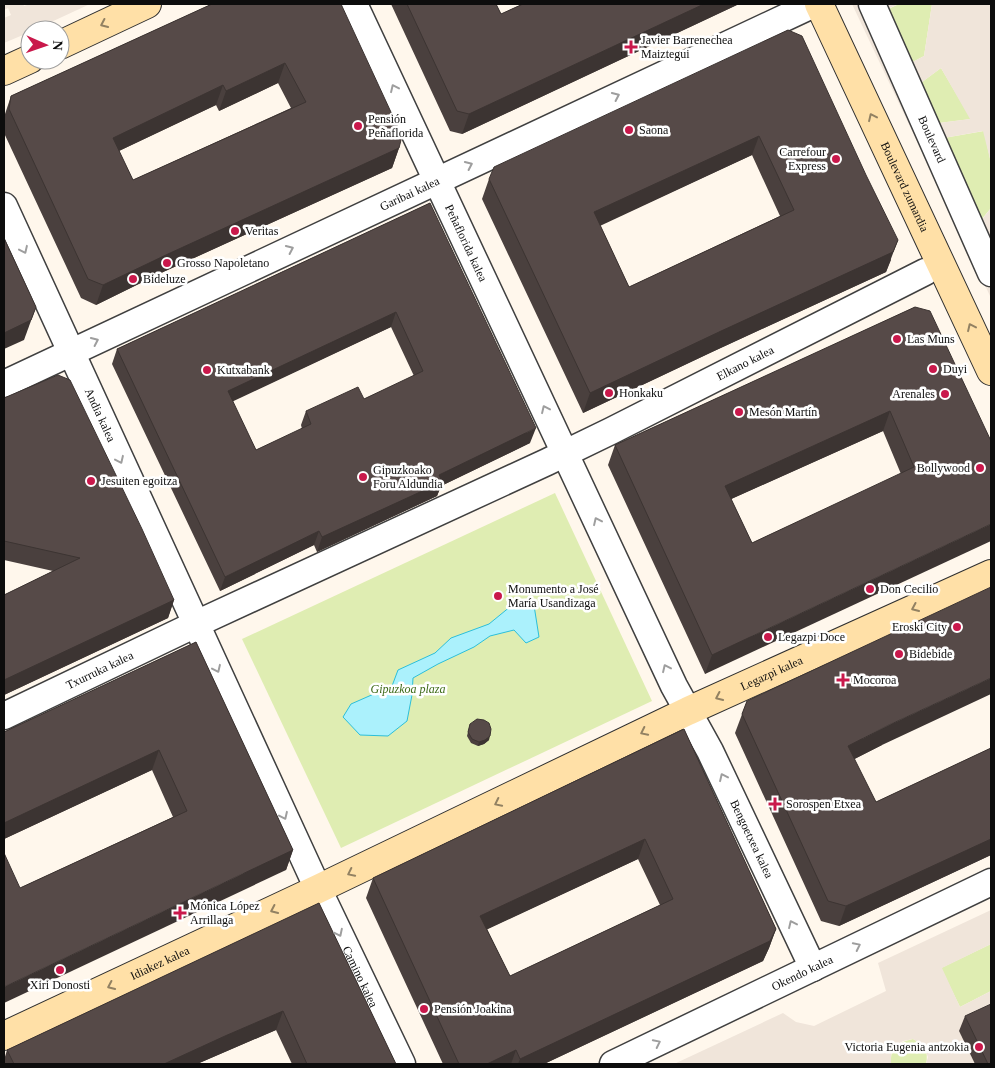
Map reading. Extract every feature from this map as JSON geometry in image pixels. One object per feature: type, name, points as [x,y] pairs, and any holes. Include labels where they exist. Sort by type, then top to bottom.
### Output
[{"type":"street","points":[[70,40],[147,4]]},
{"type":"street","name":"Peñaflorida kalea","points":[[354,4],[565,453]]},
{"type":"street","name":"Garibai kalea","points":[[4,384],[814,4]]},
{"type":"street","name":"Boulevard zumardia","points":[[819,4],[991,371]]},
{"type":"street","name":"Boulevard","points":[[872,4],[991,273]]},
{"type":"street","points":[[4,71],[20,64]]},
{"type":"street","name":"Andia kalea","points":[[4,206],[196,624]]},
{"type":"street","name":"Elkano kalea","points":[[565,453],[925,272]]},
{"type":"street","points":[[565,453],[674,686],[688,711],[318,889],[196,624],[565,453]]},
{"type":"street","name":"Legazpi kalea","points":[[688,711],[991,574]]},
{"type":"street","name":"Txurruka kalea","points":[[4,716],[196,624]]},
{"type":"street","name":"Bengoetxea kalea","points":[[688,711],[710,751],[813,968]]},
{"type":"street","name":"Okendo kalea","points":[[613,1064],[991,882]]},
{"type":"street","name":"Idiakez kalea","points":[[4,1036],[318,889]]},
{"type":"street","name":"Camino kalea","points":[[318,889],[402,1064]]},
{"type":"green space","points":[[899,4],[932,4],[924,56],[907,65],[882,12]]},
{"type":"green space","points":[[941,68],[971,119],[931,124],[914,88]]},
{"type":"green space","points":[[984,131],[991,163],[991,208],[976,226],[938,139]]},
{"type":"green space","name":"Gipuzkoa plaza","points":[[555,493],[652,701],[341,848],[242,639]]},
{"type":"green space","points":[[991,944],[991,991],[960,1007],[941,968]]},
{"type":"green space","points":[[913,1039],[925,1049],[927,1055],[926,1064],[891,1064],[893,1050],[899,1044]]},
{"type":"shaded area","points":[[4,4],[23,4],[24,6],[30,4],[90,4],[56,20],[20,20],[20,36],[4,43],[4,18],[11,15],[8,8],[4,10]]},
{"type":"shaded area","points":[[852,4],[899,4],[882,11],[907,65],[924,56],[932,4],[991,4],[991,163],[983,131],[938,139],[977,226],[991,208],[991,298]],"holes":[[[941,68],[970,119],[931,124],[914,88]]]},
{"type":"shaded area","points":[[991,910],[991,944],[942,968],[960,1007],[991,991],[991,1016],[959,1031],[975,1064],[926,1064],[928,1057],[923,1045],[913,1039],[903,1041],[895,1046],[891,1055],[891,1064],[674,1064],[783,1013],[796,1022],[814,1026],[886,991],[878,963]]},
{"type":"water","points":[[533,599],[539,637],[526,643],[514,630],[490,636],[474,647],[413,678],[407,721],[388,736],[360,735],[343,717],[351,704],[392,686],[398,670],[435,653],[451,638],[489,624],[511,606]]},
{"type":"building","points":[[212,4],[341,4],[402,136],[399,148],[103,285],[88,279],[9,109],[11,96]],"holes":[[[285,63],[306,102],[133,180],[113,138],[223,85],[226,91]]]},
{"type":"building","points":[[407,4],[496,4],[501,14],[523,4],[704,4],[469,114],[457,111]]},
{"type":"building","points":[[788,30],[802,36],[898,240],[893,252],[590,393],[489,179],[494,167]],"holes":[[[759,136],[794,210],[629,287],[594,212]]]},
{"type":"building","points":[[430,203],[536,428],[439,475],[442,482],[322,537],[319,531],[225,577],[117,349]],"holes":[[[396,312],[423,371],[364,399],[358,387],[306,411],[311,424],[256,450],[228,391]]]},
{"type":"building","points":[[4,238],[36,307],[31,320],[4,333]]},
{"type":"building","points":[[915,307],[930,311],[991,441],[991,524],[712,655],[615,445]],"holes":[[[890,411],[914,467],[752,543],[725,486]]]},
{"type":"building","points":[[58,375],[70,380],[174,600],[4,680],[4,595],[80,558],[4,541],[4,398]]},
{"type":"building","points":[[991,587],[991,678],[848,746],[876,802],[991,748],[991,839],[846,906],[828,901],[742,714],[747,701]]},
{"type":"building","points":[[196,642],[293,850],[4,987],[4,853],[20,888],[187,811],[159,750],[4,823],[4,732]]},
{"type":"building","points":[[477,719],[489,723],[491,729],[490,736],[479,742],[472,739],[468,732],[470,724]]},
{"type":"building","points":[[684,729],[776,929],[770,941],[520,1059],[516,1050],[487,1064],[459,1064],[373,878]],"holes":[[[645,839],[673,899],[510,976],[480,916]]]},
{"type":"building","points":[[319,903],[396,1064],[307,1064],[283,1011],[164,1064],[14,1064],[7,1050]]},
{"type":"building","points":[[991,1004],[991,1064],[988,1064],[965,1016]]},
{"type":"place","name":"Javier Barrenechea Maiztegui","points":[[631,47]]},
{"type":"place","name":"Pensión Peñaflorida","points":[[358,126]]},
{"type":"place","name":"Saona","points":[[629,130]]},
{"type":"place","name":"Carrefour Express","points":[[836,159]]},
{"type":"place","name":"Veritas","points":[[235,231]]},
{"type":"place","name":"Grosso Napoletano","points":[[167,263]]},
{"type":"place","name":"Bideluze","points":[[133,279]]},
{"type":"place","name":"Las Muns","points":[[897,339]]},
{"type":"place","name":"Duyi","points":[[933,369]]},
{"type":"place","name":"Kutxabank","points":[[207,370]]},
{"type":"place","name":"Honkaku","points":[[609,393]]},
{"type":"place","name":"Arenales","points":[[945,394]]},
{"type":"place","name":"Mesón Martín","points":[[739,412]]},
{"type":"place","name":"Bollywood","points":[[980,468]]},
{"type":"place","name":"Gipuzkoako Foru Aldundia","points":[[363,477]]},
{"type":"place","name":"Jesuiten egoitza","points":[[91,481]]},
{"type":"place","name":"Don Cecilio","points":[[870,589]]},
{"type":"place","name":"Monumento a José María Usandizaga","points":[[498,596]]},
{"type":"place","name":"Eroski City","points":[[957,627]]},
{"type":"place","name":"Legazpi Doce","points":[[768,637]]},
{"type":"place","name":"Bidebide","points":[[899,654]]},
{"type":"place","name":"Mocoroa","points":[[843,680]]},
{"type":"place","name":"Sorospen Etxea","points":[[775,804]]},
{"type":"place","name":"Mónica López Arrillaga","points":[[180,913]]},
{"type":"place","name":"Xiri Donosti","points":[[60,970]]},
{"type":"place","name":"Pensión Joakina","points":[[424,1009]]},
{"type":"place","name":"Victoria Eugenia antzokia","points":[[979,1047]]}]
